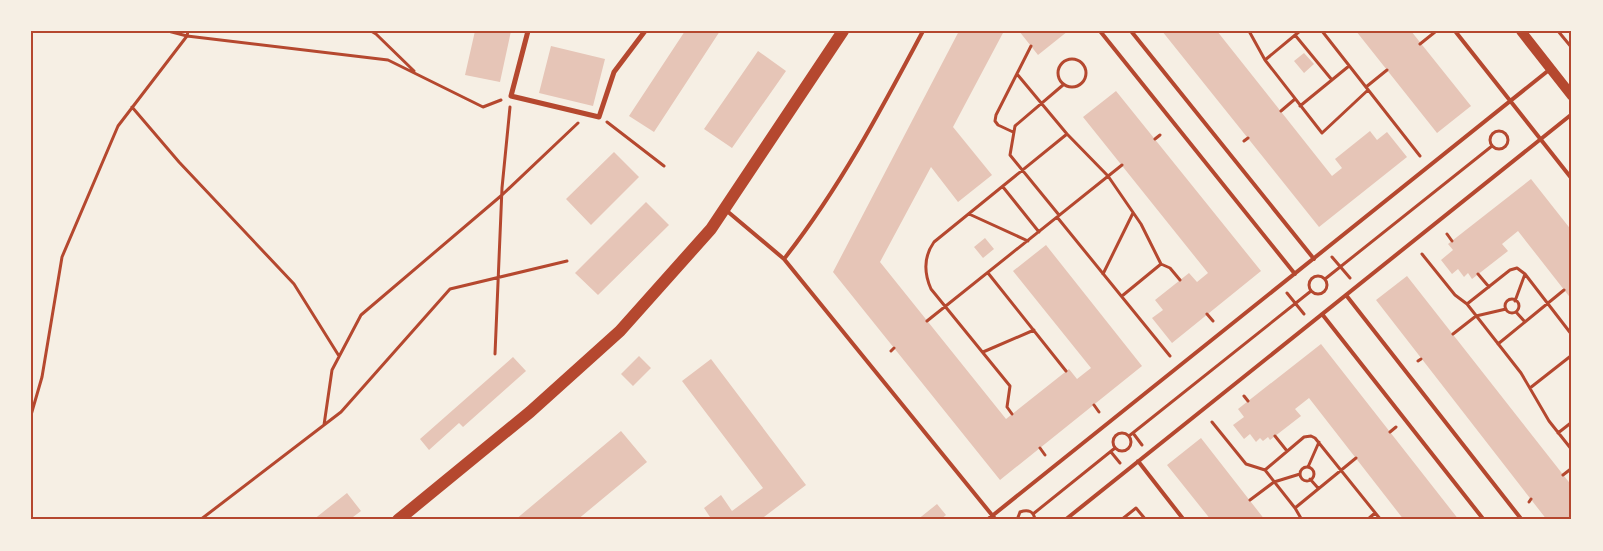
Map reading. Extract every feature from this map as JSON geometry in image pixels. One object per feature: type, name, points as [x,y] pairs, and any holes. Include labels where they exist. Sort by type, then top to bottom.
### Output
[{"type":"main road","points":[[398,520],[530,412],[620,331],[711,229],[843,31]]},
{"type":"main road","points":[[1521,31],[1572,96]]},
{"type":"street","points":[[528,31],[511,96],[600,117],[614,72],[645,31]]},
{"type":"lane","points":[[784,259],[804,234],[864,140],[923,31]]},
{"type":"lane","points":[[1100,31],[1294,274]]},
{"type":"lane","points":[[1130,31],[1314,258]]},
{"type":"lane","points":[[1455,31],[1572,179]]},
{"type":"lane","points":[[987,520],[1551,69]]},
{"type":"lane","points":[[1065,520],[1572,114]]},
{"type":"lane","points":[[725,208],[784,259],[996,520]]},
{"type":"lane","points":[[1346,295],[1522,520]]},
{"type":"lane","points":[[1322,314],[1484,520]]},
{"type":"lane","points":[[1138,461],[1184,520]]},
{"type":"path","points":[[168,31],[187,36],[388,60],[483,107],[511,96],[502,195],[495,354]]},
{"type":"path","points":[[31,415],[42,377],[62,257],[118,126],[187,36],[188,31]]},
{"type":"path","points":[[371,31],[417,74]]},
{"type":"path","points":[[1249,31],[1265,60],[1322,133],[1387,70]]},
{"type":"path","points":[[1265,60],[1300,31]]},
{"type":"path","points":[[1322,31],[1420,156]]},
{"type":"path","points":[[1558,31],[1572,48]]},
{"type":"path","points":[[1420,44],[1435,32]]},
{"type":"path","points":[[1295,35],[1332,80]]},
{"type":"path","points":[[1013,132],[998,125],[995,121],[996,115],[1031,46]]},
{"type":"path","points":[[1065,60],[1078,60],[1086,69],[1084,82],[1073,88],[1063,84],[1058,77],[1060,65],[1065,60]]},
{"type":"path","points":[[1300,106],[1349,66]]},
{"type":"path","points":[[1017,74],[1068,134],[1108,176],[1141,224],[1160,264],[1170,268],[1180,280]]},
{"type":"path","points":[[1063,84],[1015,126],[1010,155],[1170,356]]},
{"type":"path","points":[[1281,111],[1296,99]]},
{"type":"path","points":[[132,107],[179,162],[294,284],[340,356]]},
{"type":"path","points":[[324,425],[332,370],[361,315],[502,195],[588,114]]},
{"type":"path","points":[[600,117],[664,166]]},
{"type":"path","points":[[1498,130],[1503,131],[1508,138],[1508,143],[1501,149],[1492,146],[1491,136],[1498,130]]},
{"type":"path","points":[[1012,414],[1007,407],[1010,386],[931,289],[928,281],[926,256],[934,242],[1068,134]]},
{"type":"path","points":[[1155,139],[1160,135]]},
{"type":"path","points":[[1244,141],[1248,138]]},
{"type":"path","points":[[1325,279],[1492,146]]},
{"type":"path","points":[[927,321],[1122,165]]},
{"type":"path","points":[[1003,187],[1039,232]]},
{"type":"path","points":[[1103,274],[1134,213]]},
{"type":"path","points":[[969,214],[1028,241]]},
{"type":"path","points":[[1447,234],[1452,241]]},
{"type":"path","points":[[1422,254],[1455,295],[1467,304],[1521,373],[1549,421],[1572,450]]},
{"type":"path","points":[[1332,256],[1350,278]]},
{"type":"path","points":[[200,520],[341,412],[450,289],[567,261]]},
{"type":"path","points":[[1122,296],[1160,264]]},
{"type":"path","points":[[1467,304],[1510,270],[1517,268],[1525,274],[1572,335]]},
{"type":"path","points":[[988,273],[1066,371]]},
{"type":"path","points":[[1478,274],[1488,287]]},
{"type":"path","points":[[1515,301],[1525,274]]},
{"type":"path","points":[[1311,291],[1309,287],[1312,278],[1321,277],[1325,279]]},
{"type":"path","points":[[1311,291],[1319,294],[1324,292],[1326,288],[1325,279]]},
{"type":"path","points":[[1498,344],[1564,290]]},
{"type":"path","points":[[1129,436],[1311,291]]},
{"type":"path","points":[[1287,293],[1304,314]]},
{"type":"path","points":[[1506,309],[1506,303],[1509,300],[1515,301],[1519,306],[1516,312]]},
{"type":"path","points":[[1506,309],[1511,313],[1516,312]]},
{"type":"path","points":[[1453,334],[1476,316],[1506,309]]},
{"type":"path","points":[[1516,312],[1525,322]]},
{"type":"path","points":[[1207,314],[1213,321]]},
{"type":"path","points":[[982,352],[1034,330]]},
{"type":"path","points":[[1530,388],[1572,355]]},
{"type":"path","points":[[1244,396],[1248,401]]},
{"type":"path","points":[[1094,405],[1099,412]]},
{"type":"path","points":[[1212,422],[1246,464],[1265,470],[1295,508],[1302,520]]},
{"type":"path","points":[[1558,433],[1572,422]]},
{"type":"path","points":[[1390,432],[1396,428]]},
{"type":"path","points":[[1121,433],[1129,436],[1131,441],[1128,450],[1119,451],[1115,448],[1113,444],[1116,435],[1121,433]]},
{"type":"path","points":[[1133,433],[1145,447]]},
{"type":"path","points":[[1275,436],[1287,451]]},
{"type":"path","points":[[1265,470],[1304,437],[1311,436],[1319,442],[1381,520]]},
{"type":"path","points":[[1250,500],[1274,482],[1300,474],[1304,467],[1308,467],[1319,442]]},
{"type":"path","points":[[1040,448],[1045,455]]},
{"type":"path","points":[[1033,514],[1115,448]]},
{"type":"path","points":[[1111,452],[1122,465]]},
{"type":"path","points":[[1295,508],[1356,458]]},
{"type":"path","points":[[1308,467],[1314,473],[1310,479]]},
{"type":"path","points":[[1563,475],[1572,468]]},
{"type":"path","points":[[1300,474],[1301,478],[1305,480],[1310,479]]},
{"type":"path","points":[[1310,479],[1318,488]]},
{"type":"path","points":[[1120,520],[1136,508],[1146,520]]},
{"type":"path","points":[[1017,520],[1020,512],[1025,511],[1033,514],[1035,520]]},
{"type":"path","points":[[1367,520],[1375,513]]},
{"type":"building","points":[[475,31],[511,31],[500,82],[465,75]]},
{"type":"building","points":[[685,31],[720,31],[654,132],[629,116]]},
{"type":"building","points":[[959,31],[1004,31],[953,127],[992,175],[958,202],[931,167],[880,262],[1006,419],[1069,369],[1077,379],[1091,368],[1013,271],[1046,245],[1142,366],[1000,480],[833,272]]},
{"type":"building","points":[[1019,31],[1068,31],[1038,55]]},
{"type":"building","points":[[1162,31],[1217,31],[1332,176],[1342,168],[1335,159],[1370,131],[1377,140],[1387,132],[1407,157],[1319,227]]},
{"type":"building","points":[[1356,31],[1411,31],[1471,106],[1437,133]]},
{"type":"building","points":[[551,46],[605,59],[593,106],[539,93]]},
{"type":"building","points":[[758,51],[786,71],[732,148],[704,129]]},
{"type":"building","points":[[1304,53],[1314,64],[1304,73],[1294,61]]},
{"type":"building","points":[[1116,91],[1261,271],[1172,343],[1152,318],[1163,310],[1155,300],[1189,273],[1197,282],[1208,273],[1083,117]]},
{"type":"building","points":[[614,152],[639,177],[591,225],[566,199]]},
{"type":"building","points":[[1531,179],[1572,231],[1572,300],[1518,231],[1502,244],[1508,251],[1472,279],[1468,273],[1464,277],[1458,269],[1452,274],[1441,260],[1453,250],[1448,244]]},
{"type":"building","points":[[646,202],[669,225],[598,295],[575,273]]},
{"type":"building","points":[[985,238],[994,249],[983,258],[974,247]]},
{"type":"building","points":[[1407,276],[1572,486],[1572,520],[1547,520],[1376,300]]},
{"type":"building","points":[[1321,344],[1459,520],[1404,520],[1309,398],[1295,409],[1301,416],[1270,440],[1268,437],[1263,441],[1260,438],[1256,442],[1250,434],[1244,439],[1233,425],[1244,417],[1238,409]]},
{"type":"building","points":[[639,356],[651,368],[633,386],[621,374]]},
{"type":"building","points":[[513,357],[526,371],[463,427],[459,423],[429,450],[420,439]]},
{"type":"building","points":[[711,359],[806,485],[760,520],[712,520],[704,508],[721,495],[732,511],[763,488],[682,381]]},
{"type":"building","points":[[621,431],[647,462],[577,520],[515,520]]},
{"type":"building","points":[[1201,438],[1265,520],[1211,520],[1167,465]]},
{"type":"building","points":[[347,493],[361,511],[349,520],[313,520]]},
{"type":"building","points":[[937,504],[946,515],[940,520],[917,520]]}]
